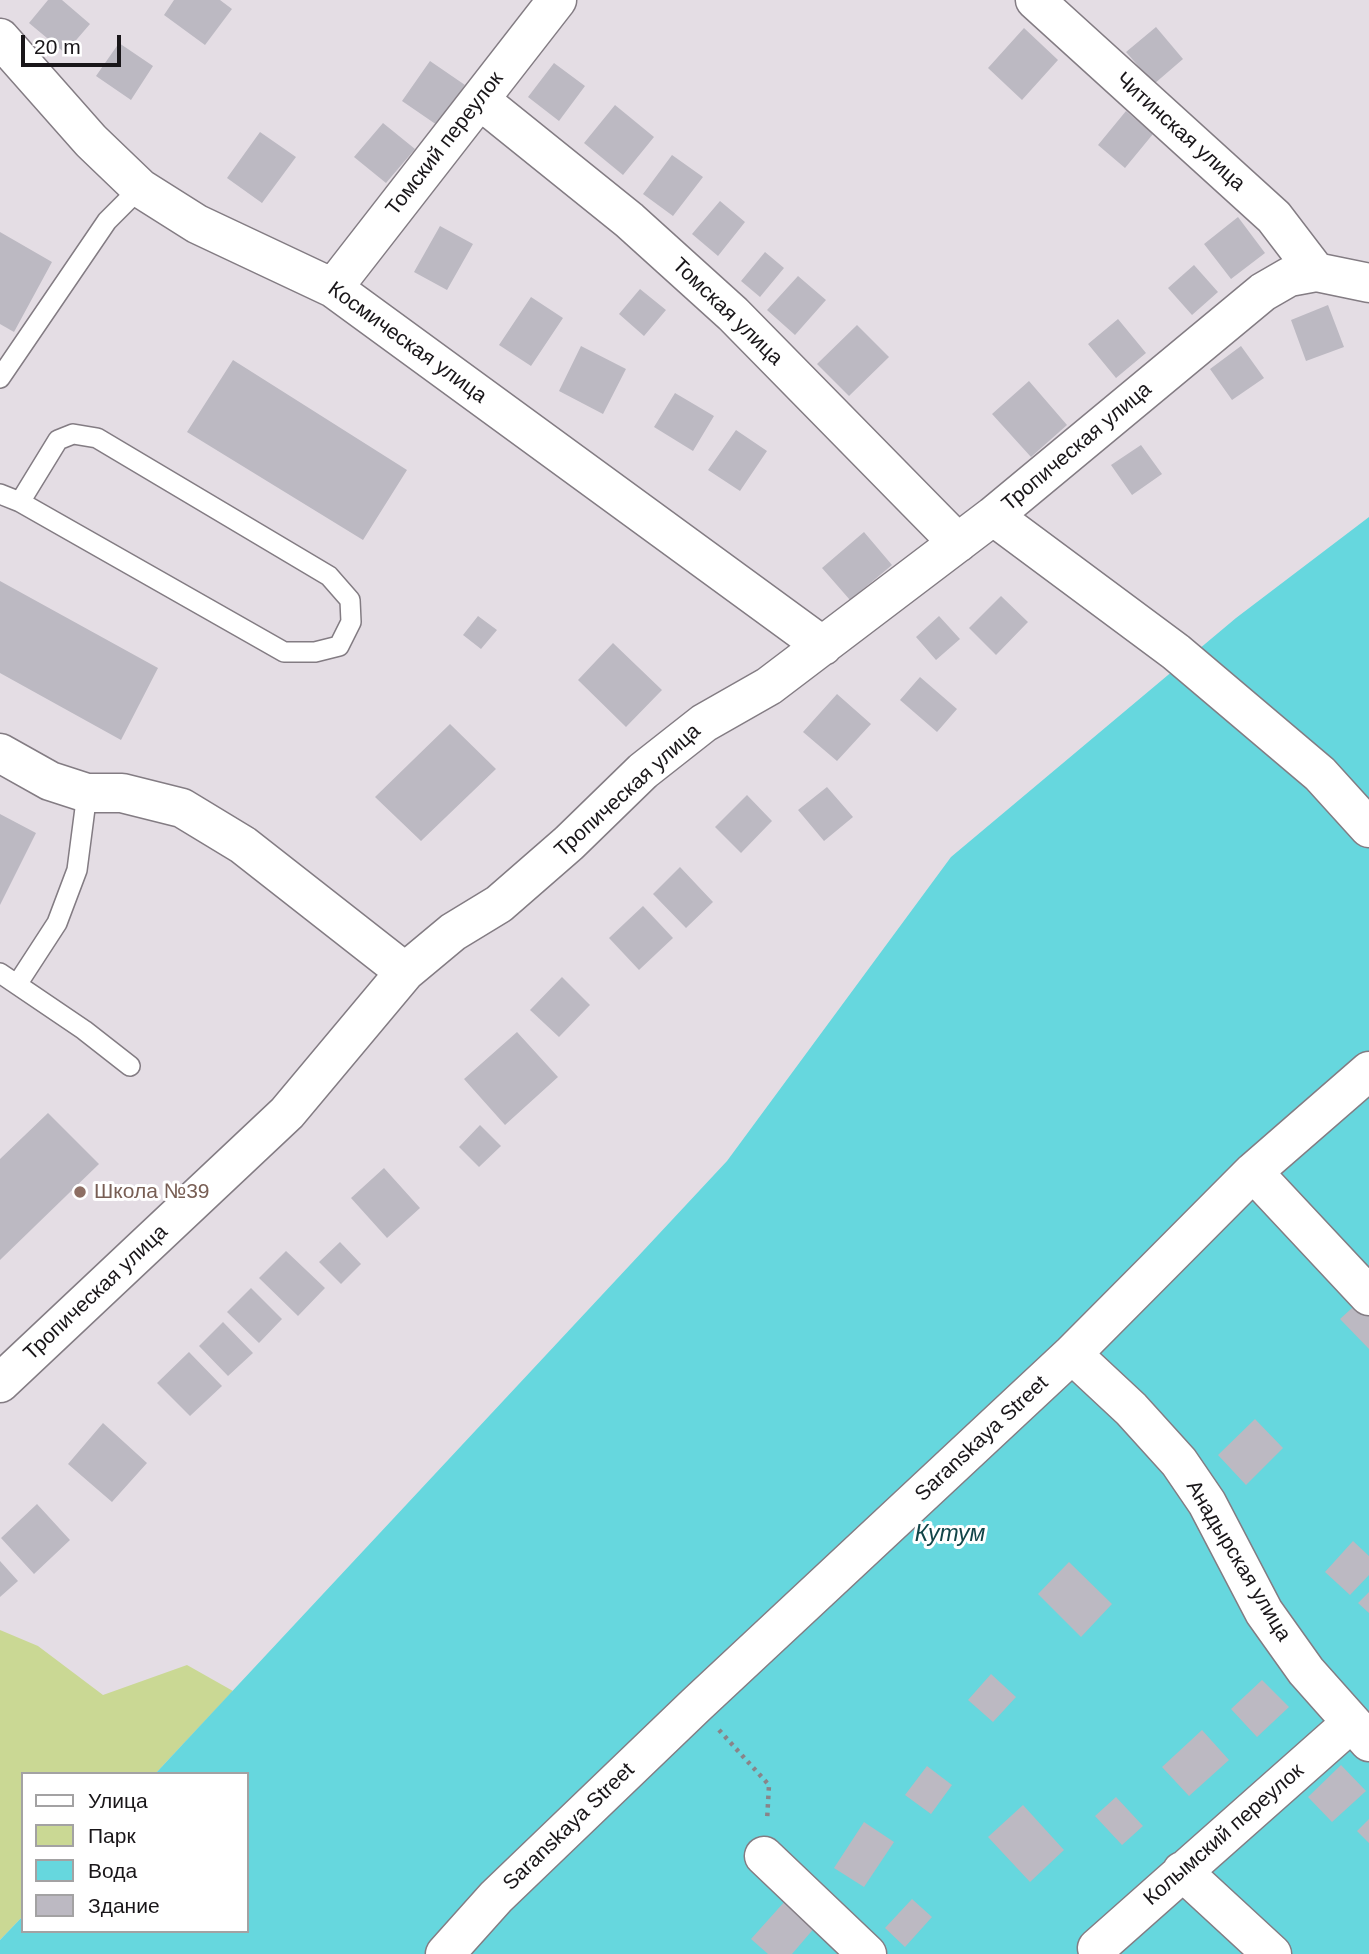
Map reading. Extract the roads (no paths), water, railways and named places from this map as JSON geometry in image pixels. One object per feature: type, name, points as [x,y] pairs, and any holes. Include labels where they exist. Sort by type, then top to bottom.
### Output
[{"type":"street","name":"Томский переулок","points":[[334,288],[557,0]]},
{"type":"street","name":"Читинская улица","points":[[1035,0],[1274,217],[1316,272]]},
{"type":"street","name":"Космическая улица","points":[[0,38],[91,141],[140,188],[197,225],[334,288],[822,646]]},
{"type":"street","name":"Томская улица","points":[[480,100],[629,220],[733,314],[958,543]]},
{"type":"street","points":[[1316,272],[1369,283]]},
{"type":"street","name":"Тропическая улица","points":[[0,1383],[287,1113],[405,972],[453,932],[499,904],[569,843],[643,771],[694,731],[769,686],[958,543],[1264,292],[1289,277],[1316,272]]},
{"type":"street","points":[[993,516],[1176,652],[1320,774],[1369,828]]},
{"type":"street","points":[[0,753],[50,781],[87,793],[133,795],[182,808],[243,845],[405,972]]},
{"type":"street","name":"Saranskaya Street","points":[[449,1953],[496,1897],[696,1705],[1072,1354],[1253,1172],[1369,1072]]},
{"type":"street","points":[[1253,1172],[1369,1296]]},
{"type":"street","name":"Анадырская улица","points":[[1072,1354],[1131,1409],[1179,1462],[1207,1503],[1264,1612],[1306,1671],[1360,1733]]},
{"type":"street","name":"Колымский переулок","points":[[1097,1948],[1182,1871],[1360,1733]]},
{"type":"street","points":[[764,1856],[867,1954]]},
{"type":"street","points":[[1182,1871],[1272,1954]]},
{"type":"lane","points":[[3,365],[107,221],[140,188]]},
{"type":"lane","points":[[0,494],[20,502],[284,652],[315,652],[339,646],[351,622],[350,600],[329,576],[97,438],[73,434],[58,440],[20,502]]},
{"type":"lane","points":[[18,983],[57,923],[76,870],[87,793]]},
{"type":"lane","points":[[0,973],[18,983],[131,1066]]},
{"type":"water","name":"Кутум","points":[[1369,517],[1369,1954],[0,1954],[0,1940],[21,1918],[21,1933],[248,1933],[248,1772],[157,1772],[727,1161],[951,857],[1236,618]]},
{"type":"place","name":"Школа №39","points":[[80,1192]]}]
